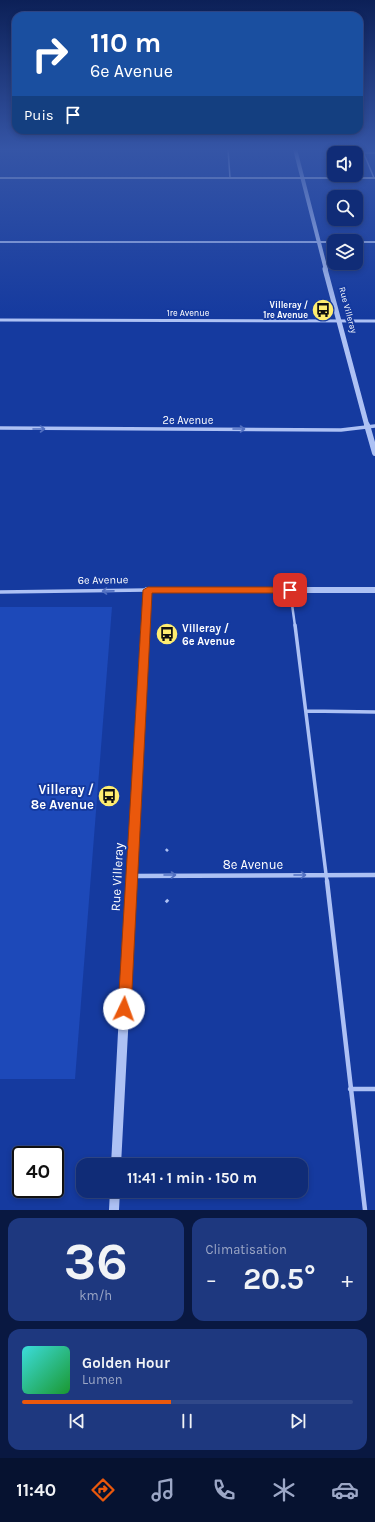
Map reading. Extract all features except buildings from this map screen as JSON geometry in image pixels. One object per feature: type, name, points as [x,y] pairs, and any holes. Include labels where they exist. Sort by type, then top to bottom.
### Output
[{"type":"street","name":"Rue Villeray","points":[[309,205],[375,453]]},
{"type":"street","points":[[0,242],[327,242]]},
{"type":"street","points":[[363,242],[375,242]]},
{"type":"street","name":"1re Avenue","points":[[0,320],[375,321]]},
{"type":"street","name":"2e Avenue","points":[[0,428],[346,430],[375,426]]},
{"type":"street","name":"Rue Villeray","points":[[116,1158],[148,590]]},
{"type":"street","name":"6e Avenue","points":[[0,592],[148,590],[375,590]]},
{"type":"street","name":"8e Avenue","points":[[131,876],[325,874],[375,875]]},
{"type":"street","points":[[114,1210],[115,1198]]},
{"type":"lane","points":[[290,590],[307,711],[365,1210]]},
{"type":"lane","points":[[307,711],[375,712]]},
{"type":"lane","points":[[350,1089],[375,1089]]},
{"type":"shaded area","points":[[0,607],[112,607],[75,1079],[0,1079]]},
{"type":"place","name":"Villeray / 1re Avenue","points":[[323,310]]},
{"type":"place","name":"Villeray / 6e Avenue","points":[[167,634]]},
{"type":"place","name":"Villeray / 8e Avenue","points":[[109,796]]},
{"type":"route","points":[[124,1009],[148,590],[290,590]]}]
